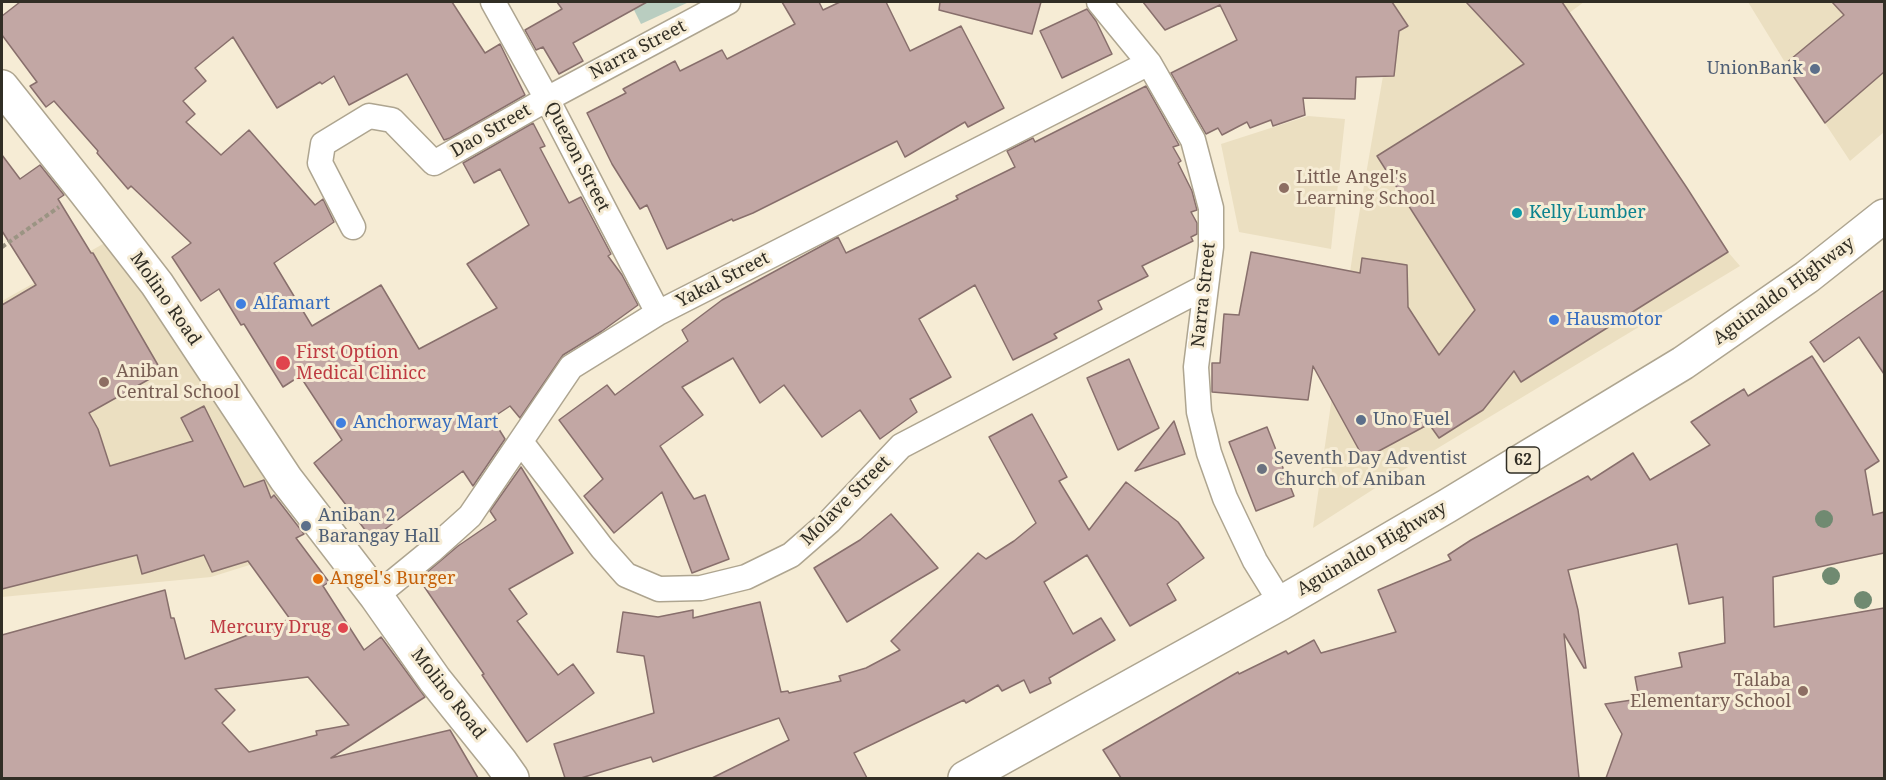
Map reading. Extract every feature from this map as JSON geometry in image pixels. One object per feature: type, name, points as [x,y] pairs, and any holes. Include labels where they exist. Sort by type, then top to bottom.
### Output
[{"type":"main road","name":"Molino Road","points":[[2,87],[157,284],[286,479],[376,596],[435,680],[501,761],[512,778]]},
{"type":"main road","name":"Aguinaldo Highway","points":[[965,778],[1281,603],[1447,506],[1683,363],[1807,277],[1884,216]]},
{"type":"street","name":"Quezon Street","points":[[493,2],[547,99],[658,313]]},
{"type":"street","name":"Narra Street","points":[[547,99],[728,2]]},
{"type":"street","name":"Narra Street","points":[[1099,2],[1149,63],[1193,140],[1211,208],[1211,248],[1196,368],[1199,412],[1206,443],[1225,498],[1255,561],[1281,603]]},
{"type":"street","name":"Yakal Street","points":[[376,596],[470,516],[571,367],[658,313],[1149,63]]},
{"type":"street","name":"Dao Street","points":[[353,227],[320,163],[323,144],[369,116],[392,120],[434,163],[547,99]]},
{"type":"street","name":"Molave Street","points":[[521,442],[602,548],[626,575],[659,589],[701,588],[746,577],[791,555],[830,521],[901,446],[1205,287]]},
{"type":"path","points":[[2,247],[84,190]]},
{"type":"shaded area","points":[[1337,2],[1584,2],[1569,13],[1728,252],[1740,266],[1433,451],[1313,528],[1355,238],[1383,76]]},
{"type":"shaded area","points":[[1748,2],[1884,2],[1884,132],[1850,161],[1786,64]]},
{"type":"shaded area","name":"Little Angel's Learning School","points":[[1308,116],[1345,119],[1331,249],[1239,232],[1221,144]]},
{"type":"shaded area","name":"Aniban Central School","points":[[110,240],[261,462],[292,543],[275,557],[211,577],[2,597],[2,301]]},
{"type":"green space","points":[[630,2],[689,2],[641,24]]},
{"type":"building","points":[[20,2],[452,2],[485,53],[500,44],[525,95],[450,138],[444,140],[407,74],[349,105],[334,76],[277,108],[233,37],[195,68],[206,81],[183,101],[195,114],[186,122],[221,155],[249,130],[315,205],[323,199],[334,222],[274,263],[312,326],[381,285],[419,349],[497,308],[467,264],[529,225],[500,169],[474,183],[463,163],[533,123],[545,146],[540,148],[569,203],[581,197],[611,254],[608,256],[622,275],[638,305],[563,355],[520,418],[510,406],[492,418],[505,439],[473,486],[463,471],[372,539],[314,463],[342,440],[300,376],[283,387],[219,289],[201,301],[172,257],[191,243],[131,186],[128,189],[54,101],[46,107],[30,86],[37,82],[2,35],[2,16]]},
{"type":"building","points":[[557,2],[647,2],[573,43],[583,61],[559,74],[543,47],[536,50],[525,30],[562,9]]},
{"type":"building","points":[[782,2],[819,2],[823,10],[840,2],[886,2],[910,51],[961,26],[1004,108],[968,127],[965,122],[905,157],[897,141],[753,213],[733,221],[732,219],[667,249],[647,205],[640,209],[612,164],[587,113],[626,93],[623,89],[675,61],[680,71],[722,50],[727,59],[795,24]]},
{"type":"building","points":[[940,2],[1041,2],[1032,34],[939,10]]},
{"type":"building","points":[[1143,2],[1392,2],[1408,26],[1399,31],[1394,76],[1356,77],[1355,99],[1303,98],[1305,115],[1273,126],[1271,120],[1250,128],[1247,122],[1222,135],[1218,128],[1206,134],[1171,73],[1237,40],[1220,5],[1165,30]]},
{"type":"building","points":[[1466,2],[1562,2],[1728,252],[1521,382],[1514,371],[1483,410],[1439,438],[1429,424],[1364,459],[1313,366],[1308,400],[1212,392],[1212,363],[1220,363],[1224,314],[1239,315],[1251,252],[1360,273],[1362,258],[1407,265],[1408,307],[1439,355],[1475,310],[1377,156],[1524,64]]},
{"type":"building","points":[[1832,2],[1884,2],[1884,72],[1825,123],[1785,64],[1844,15]]},
{"type":"building","points":[[1087,9],[1096,21],[1112,54],[1062,78],[1040,31]]},
{"type":"building","points":[[1146,86],[1179,145],[1173,147],[1181,161],[1178,163],[1192,191],[1197,210],[1191,212],[1197,223],[1197,234],[1191,237],[1193,241],[1142,266],[1148,276],[1098,301],[1102,309],[1054,334],[1057,338],[1013,360],[975,285],[919,319],[951,377],[910,399],[917,412],[880,439],[860,410],[822,437],[784,385],[760,403],[733,358],[682,387],[703,415],[660,446],[694,499],[705,495],[729,559],[692,573],[662,492],[614,533],[584,496],[603,479],[559,420],[607,385],[615,395],[688,341],[682,330],[722,300],[838,237],[846,253],[958,199],[956,196],[1015,167],[1007,151],[1033,138],[1035,142]]},
{"type":"building","points":[[2,155],[20,179],[40,165],[64,195],[58,199],[93,253],[162,372],[89,413],[98,429],[110,466],[193,441],[181,418],[204,406],[244,487],[264,480],[271,498],[274,495],[304,534],[296,538],[329,582],[323,586],[364,650],[381,637],[425,697],[331,758],[450,730],[478,778],[2,778],[2,635],[165,590],[171,618],[174,618],[185,659],[290,619],[248,561],[212,572],[204,555],[142,574],[137,555],[2,589],[2,305],[36,285],[2,231]],"holes":[[[308,677],[349,725],[316,731],[317,735],[249,752],[222,723],[235,710],[215,689]]]},
{"type":"building","points":[[1884,290],[1884,374],[1859,337],[1824,362],[1810,342]]},
{"type":"building","points":[[1812,356],[1879,461],[1865,470],[1873,515],[1884,512],[1884,553],[1773,577],[1774,627],[1884,608],[1884,778],[1606,778],[1622,734],[1605,704],[1639,699],[1635,677],[1682,667],[1679,653],[1725,643],[1723,597],[1689,604],[1677,544],[1568,570],[1578,610],[1586,668],[1564,634],[1579,778],[1121,778],[1103,750],[1238,672],[1239,674],[1286,651],[1288,654],[1314,640],[1321,653],[1396,632],[1378,590],[1451,560],[1448,555],[1471,540],[1588,476],[1591,480],[1633,453],[1650,480],[1710,445],[1691,422],[1744,389],[1748,396]]},
{"type":"building","points":[[1129,359],[1159,428],[1118,450],[1087,378]]},
{"type":"building","points":[[1032,414],[1067,477],[1059,481],[1089,530],[1126,482],[1178,522],[1204,558],[1167,584],[1176,600],[1130,626],[1087,555],[1044,582],[1073,634],[1101,618],[1115,640],[1049,678],[1051,683],[1030,693],[1024,680],[1002,691],[998,685],[966,703],[964,700],[854,753],[867,778],[712,778],[789,740],[779,718],[653,762],[651,757],[581,778],[565,778],[554,744],[654,713],[644,656],[617,652],[623,612],[658,617],[693,610],[693,618],[760,602],[781,692],[788,691],[789,693],[841,681],[839,676],[866,668],[900,650],[891,641],[978,553],[986,559],[1036,523],[989,437]]},
{"type":"building","points":[[1174,421],[1185,454],[1135,471]]},
{"type":"building","name":"Seventh Day Adventist Church of Aniban","points":[[1267,427],[1294,496],[1256,511],[1229,442]]},
{"type":"building","points":[[521,467],[573,553],[509,589],[527,614],[517,621],[558,675],[573,664],[594,693],[527,742],[419,579],[458,546],[496,520],[490,511]]},
{"type":"building","points":[[891,514],[938,568],[847,622],[814,568],[860,540]]},
{"type":"place","name":"UnionBank","points":[[1815,69]]},
{"type":"place","name":"Little Angel's Learning School","points":[[1284,188]]},
{"type":"place","name":"Kelly Lumber","points":[[1517,213]]},
{"type":"place","name":"Alfamart","points":[[241,304]]},
{"type":"place","name":"Hausmotor","points":[[1554,320]]},
{"type":"place","name":"First Option Medical Clinicc","points":[[283,363]]},
{"type":"place","name":"Aniban Central School","points":[[104,382]]},
{"type":"place","name":"Uno Fuel","points":[[1361,420]]},
{"type":"place","name":"Anchorway Mart","points":[[341,423]]},
{"type":"place","name":"Seventh Day Adventist Church of Aniban","points":[[1262,469]]},
{"type":"place","name":"Aniban 2 Barangay Hall","points":[[306,526]]},
{"type":"place","name":"Angel's Burger","points":[[318,579]]},
{"type":"place","name":"Mercury Drug","points":[[343,628]]},
{"type":"place","name":"Talaba Elementary School","points":[[1803,691]]}]
